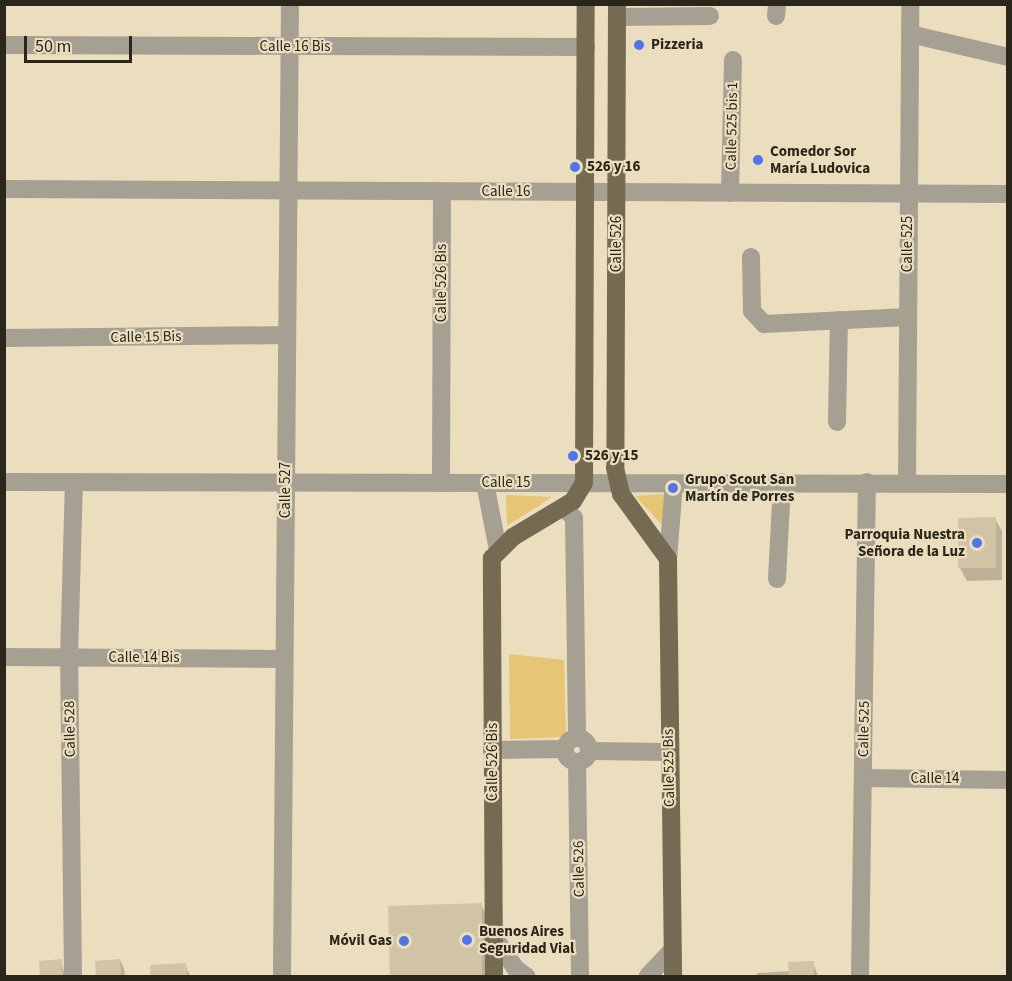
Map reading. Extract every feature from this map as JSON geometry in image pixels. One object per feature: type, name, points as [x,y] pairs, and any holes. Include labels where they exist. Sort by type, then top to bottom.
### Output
[{"type":"main road","name":"Calle 526","points":[[584,483],[586,4]]},
{"type":"main road","name":"Calle 526","points":[[617,11],[615,468],[619,483]]},
{"type":"main road","points":[[498,550],[513,537],[573,501],[584,483]]},
{"type":"main road","points":[[619,483],[621,494],[668,559]]},
{"type":"main road","name":"Calle 526 Bis","points":[[494,976],[491,565],[498,550]]},
{"type":"main road","name":"Calle 525 Bis","points":[[668,559],[668,752],[673,976]]},
{"type":"street","name":"Calle 527","points":[[282,976],[290,4]]},
{"type":"street","name":"Calle 525","points":[[907,483],[910,4]]},
{"type":"street","points":[[617,11],[710,16]]},
{"type":"street","points":[[910,34],[1008,57]]},
{"type":"street","name":"Calle 16 Bis","points":[[4,45],[586,47]]},
{"type":"street","name":"Calle 525 bis 1","points":[[730,193],[733,60]]},
{"type":"street","name":"Calle 16","points":[[4,189],[1008,194]]},
{"type":"street","name":"Calle 526 Bis","points":[[441,483],[442,192]]},
{"type":"street","points":[[751,257],[752,311],[765,324],[908,317]]},
{"type":"street","points":[[837,422],[839,320]]},
{"type":"street","name":"Calle 15 Bis","points":[[4,338],[287,335]]},
{"type":"street","name":"Calle 15","points":[[4,482],[1008,483]]},
{"type":"street","name":"Calle 528","points":[[73,976],[69,658],[74,482]]},
{"type":"street","points":[[777,579],[782,482]]},
{"type":"street","name":"Calle 525","points":[[860,976],[867,482]]},
{"type":"street","name":"Calle 526 Bis","points":[[485,483],[498,550]]},
{"type":"street","name":"Calle 525 Bis","points":[[668,559],[674,483]]},
{"type":"street","name":"Calle 526","points":[[564,508],[573,518],[580,976]]},
{"type":"street","name":"Calle 14 Bis","points":[[4,657],[284,659]]},
{"type":"street","points":[[492,750],[668,752]]},
{"type":"street","name":"Calle 14","points":[[863,778],[1008,780]]},
{"type":"street","points":[[495,938],[515,968],[526,976]]},
{"type":"street","points":[[648,976],[672,950]]},
{"type":"shaded area","points":[[665,494],[662,525],[635,496]]},
{"type":"shaded area","points":[[506,495],[552,497],[507,526]]},
{"type":"shaded area","points":[[509,654],[564,660],[566,737],[510,739]]},
{"type":"building","name":"Parroquia Nuestra Señora de la Luz","points":[[996,517],[996,568],[958,568],[958,518]]},
{"type":"building","points":[[482,903],[482,976],[390,976],[388,906]]},
{"type":"building","points":[[62,959],[62,976],[40,976],[39,961]]},
{"type":"building","points":[[120,959],[121,976],[96,976],[95,961]]},
{"type":"building","points":[[814,961],[814,976],[789,976],[788,962]]},
{"type":"building","points":[[186,963],[187,976],[150,976],[150,965]]},
{"type":"place","name":"Pizzeria","points":[[639,45]]},
{"type":"place","name":"Comedor Sor María Ludovica","points":[[758,160]]},
{"type":"place","name":"526 y 16","points":[[575,167]]},
{"type":"place","name":"526 y 15","points":[[573,456]]},
{"type":"place","name":"Grupo Scout San Martín de Porres","points":[[673,488]]},
{"type":"place","name":"Parroquia Nuestra Señora de la Luz","points":[[977,543]]},
{"type":"place","name":"Buenos Aires Seguridad Vial","points":[[467,940]]},
{"type":"place","name":"Móvil Gas","points":[[404,941]]}]
